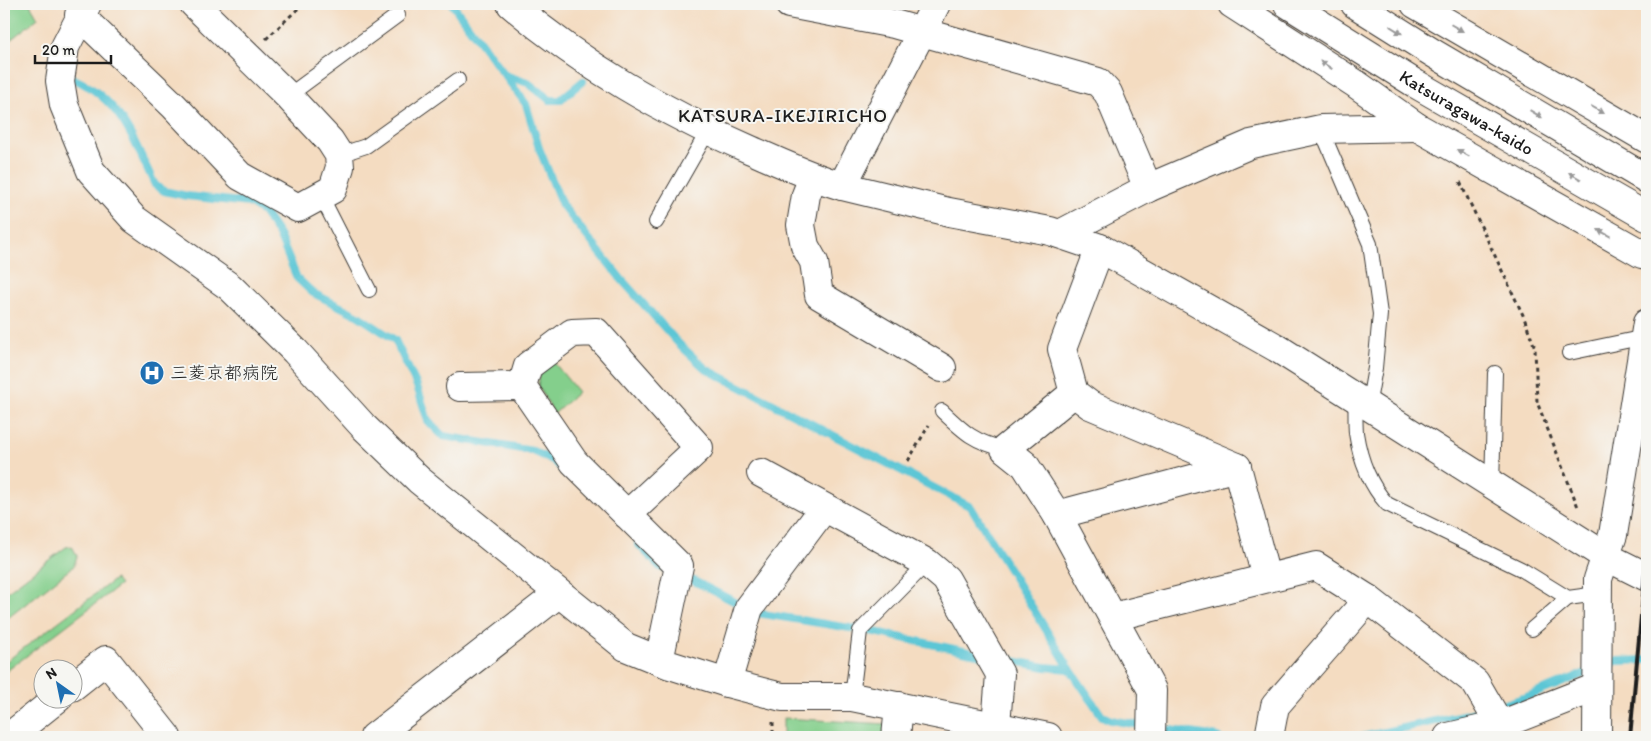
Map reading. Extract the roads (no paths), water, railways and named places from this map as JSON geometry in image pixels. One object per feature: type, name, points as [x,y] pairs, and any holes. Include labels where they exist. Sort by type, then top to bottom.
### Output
[{"type":"street","points":[[194,4],[288,96],[330,141],[339,155],[340,167],[333,189],[298,208],[240,176],[83,10],[64,47],[60,81],[64,105],[91,171],[134,219],[230,287],[295,351],[364,428],[419,480],[626,647],[659,662],[727,683],[782,697],[852,696],[1048,737]]},
{"type":"street","points":[[511,4],[535,24],[614,81],[708,131],[813,178],[949,212],[1060,234],[1100,248],[1277,348],[1605,556],[1647,577]]},
{"type":"street","points":[[789,4],[894,24],[1098,82],[1108,92],[1148,188]]},
{"type":"street","points":[[842,186],[936,4]]},
{"type":"street","points":[[1232,4],[1356,84],[1417,127],[1642,254],[1647,255]]},
{"type":"street","name":"Katsuragawa-kaido","points":[[1288,4],[1416,84],[1647,218]]},
{"type":"street","name":"Katsuragawa-kaido","points":[[1355,4],[1432,53],[1647,180]]},
{"type":"street","points":[[1415,4],[1647,139]]},
{"type":"street","points":[[1060,234],[1148,188],[1250,144],[1320,130],[1417,127]]},
{"type":"street","points":[[813,178],[806,196],[801,225],[805,246],[814,262],[819,295],[942,368]]},
{"type":"street","points":[[1100,248],[1062,349],[1074,393],[1090,405],[1237,467]]},
{"type":"street","points":[[1597,737],[1598,579],[1613,535],[1646,330]]},
{"type":"street","points":[[522,386],[528,366],[572,333],[596,332],[699,448],[627,515]]},
{"type":"street","points":[[522,386],[574,462],[679,566],[659,662]]},
{"type":"street","points":[[460,387],[522,386]]},
{"type":"street","points":[[1074,393],[1005,449],[1025,465],[1056,515],[1152,690],[1152,729]]},
{"type":"street","points":[[1056,515],[1237,467]]},
{"type":"street","points":[[1237,467],[1266,577]]},
{"type":"street","points":[[761,473],[927,563],[946,579],[1000,674],[996,725]]},
{"type":"street","points":[[727,683],[749,608],[824,508]]},
{"type":"street","points":[[1113,617],[1266,577],[1316,566],[1368,599],[1475,682],[1494,713]]},
{"type":"street","points":[[374,737],[558,594]]},
{"type":"street","points":[[1269,737],[1275,706],[1368,599]]},
{"type":"street","points":[[82,679],[106,660],[167,737]]},
{"type":"street","points":[[1448,737],[1494,713],[1597,674]]},
{"type":"street","points":[[896,737],[899,706]]},
{"type":"street","points":[[8,737],[45,708]]},
{"type":"lane","points":[[288,96],[398,15]]},
{"type":"lane","points":[[339,155],[366,146],[458,80]]},
{"type":"lane","points":[[1320,130],[1370,244],[1380,314],[1375,368],[1362,402],[1356,432],[1362,460],[1376,492],[1387,504],[1521,568],[1568,598]]},
{"type":"lane","points":[[656,222],[708,131]]},
{"type":"lane","points":[[321,196],[369,290]]},
{"type":"lane","points":[[1569,353],[1646,330]]},
{"type":"lane","points":[[1492,486],[1495,373]]},
{"type":"lane","points":[[942,410],[965,432],[984,444],[1005,449]]},
{"type":"lane","points":[[852,696],[860,631],[927,563]]},
{"type":"lane","points":[[1532,629],[1568,598],[1597,594]]},
{"type":"waterway","points":[[452,4],[526,104],[539,148],[562,205],[622,280],[679,344],[706,369],[971,507],[1070,669],[1102,716],[1111,720],[1145,726]]},
{"type":"waterway","points":[[505,75],[528,83],[550,100],[560,100],[583,81]]},
{"type":"waterway","points":[[67,76],[85,84],[112,107],[131,135],[155,185],[164,191],[187,196],[249,203],[263,212],[279,235],[297,278],[313,293],[357,315],[395,340],[417,386],[428,421],[443,436],[533,451],[554,461],[568,474]]},
{"type":"waterway","points":[[638,544],[660,567],[669,570]]},
{"type":"waterway","points":[[682,575],[757,613],[875,632],[982,655]]},
{"type":"waterway","points":[[999,658],[1045,667],[1070,669]]},
{"type":"waterway","points":[[1603,666],[1617,661],[1647,660]]},
{"type":"waterway","points":[[1496,707],[1593,670]]},
{"type":"waterway","points":[[1362,737],[1485,710]]},
{"type":"waterway","points":[[1157,728],[1218,737]]},
{"type":"railway","points":[[1630,737],[1647,551]]},
{"type":"railway","points":[[1646,737],[1647,723]]},
{"type":"place","name":"三菱京都病院","points":[[152,373]]},
{"type":"district","name":"KATSURA-IKEJIRICHO","points":[[783,115]]}]
